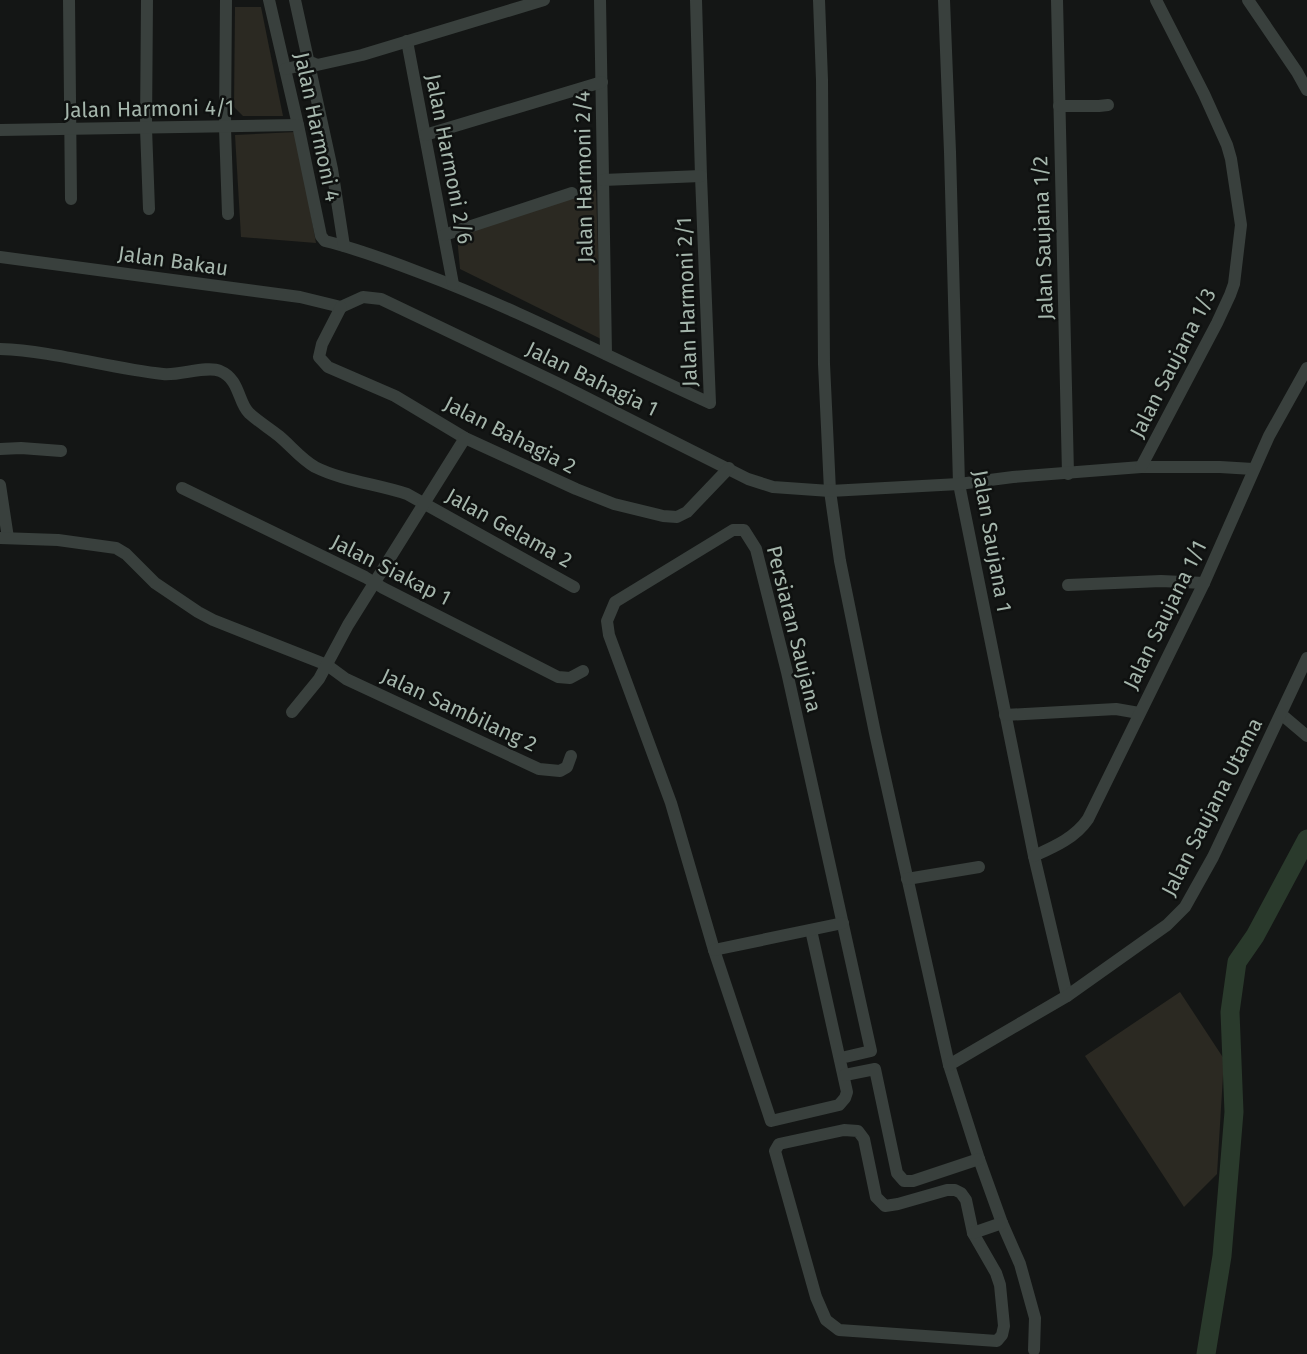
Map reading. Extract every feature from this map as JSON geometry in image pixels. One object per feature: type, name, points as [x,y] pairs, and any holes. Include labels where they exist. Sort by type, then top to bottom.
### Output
[{"type":"street","points":[[69,0],[71,199]]},
{"type":"street","points":[[147,0],[146,128],[149,209]]},
{"type":"street","points":[[226,0],[225,128],[228,214]]},
{"type":"street","name":"Jalan Harmoni 4","points":[[269,0],[321,236],[325,241],[344,246]]},
{"type":"street","points":[[295,0],[312,66],[344,246]]},
{"type":"street","points":[[286,73],[362,55],[544,0]]},
{"type":"street","name":"Jalan Harmoni 2/4","points":[[600,0],[606,354]]},
{"type":"street","name":"Jalan Harmoni 2/1","points":[[344,246],[453,284],[710,403],[696,0]]},
{"type":"street","points":[[819,0],[824,364],[830,491],[840,561],[949,1065],[979,1159],[1020,1264],[1035,1318],[1034,1350]]},
{"type":"street","name":"Jalan Saujana 1","points":[[944,0],[959,484],[1005,715],[1041,853],[1065,989]]},
{"type":"street","name":"Jalan Saujana 1/2","points":[[1057,0],[1068,474]]},
{"type":"street","name":"Jalan Saujana 1/3","points":[[1141,467],[1230,295],[1234,284],[1241,225],[1227,145],[1156,0]]},
{"type":"street","points":[[1248,0],[1307,90]]},
{"type":"street","name":"Jalan Harmoni 2/6","points":[[407,41],[453,284]]},
{"type":"street","points":[[425,135],[601,82]]},
{"type":"street","points":[[1059,106],[1108,105]]},
{"type":"street","name":"Jalan Harmoni 4/1","points":[[0,130],[298,125]]},
{"type":"street","points":[[603,180],[701,176]]},
{"type":"street","points":[[444,235],[572,193]]},
{"type":"street","name":"Jalan Bakau","points":[[0,257],[300,298],[341,307]]},
{"type":"street","name":"Jalan Bahagia 1","points":[[341,307],[362,297],[381,299],[748,479],[773,487],[830,491],[959,484],[1141,467],[1253,469]]},
{"type":"street","name":"Jalan Bahagia 2","points":[[341,307],[318,357],[328,367],[395,396],[466,438],[576,489],[614,504],[672,518],[687,512],[729,468]]},
{"type":"street","name":"Jalan Gelama 2","points":[[0,349],[68,357],[170,375],[213,368],[224,372],[233,381],[247,411],[316,467],[407,494],[574,587]]},
{"type":"street","name":"Jalan Saujana 1/1","points":[[1041,853],[1074,836],[1088,819],[1204,583],[1253,469],[1286,402],[1307,368]]},
{"type":"street","points":[[292,712],[319,679],[318,661],[348,625],[466,438]]},
{"type":"street","points":[[0,449],[61,451]]},
{"type":"street","points":[[0,485],[4,538],[58,540],[116,548],[126,554],[155,583],[198,612],[318,661]]},
{"type":"street","name":"Jalan Siakap 1","points":[[182,488],[375,582],[558,677],[570,678],[583,671]]},
{"type":"street","name":"Persiaran Saujana","points":[[841,1058],[871,1051],[787,672],[756,549],[744,530],[733,530],[615,602],[607,621],[609,635],[671,803],[714,950],[771,1121],[839,1105],[848,1092],[845,1075]]},
{"type":"street","points":[[1068,585],[1161,581],[1204,583]]},
{"type":"street","name":"Jalan Saujana Utama","points":[[949,1065],[1167,925],[1185,908],[1307,658]]},
{"type":"street","name":"Jalan Sambilang 2","points":[[318,661],[396,703],[539,769],[560,771],[567,766],[571,756]]},
{"type":"street","points":[[1005,715],[1116,709],[1139,713]]},
{"type":"street","points":[[1281,714],[1307,736]]},
{"type":"street","points":[[907,879],[979,867]]},
{"type":"street","points":[[714,950],[843,923]]},
{"type":"street","points":[[811,930],[845,1075],[875,1069],[897,1173],[904,1181],[913,1181],[979,1159]]},
{"type":"street","points":[[844,1130],[858,1131],[864,1139],[876,1197],[885,1206],[955,1190],[966,1200],[974,1233],[1000,1285],[1004,1326],[997,1341],[839,1330],[827,1320],[816,1297],[775,1151],[779,1144],[844,1130]]},
{"type":"street","points":[[974,1233],[1002,1223]]},
{"type":"shaded area","points":[[235,7],[261,7],[283,116],[243,116],[234,107]]},
{"type":"shaded area","points":[[296,132],[316,243],[241,237],[235,135]]},
{"type":"shaded area","points":[[596,190],[601,339],[460,269],[457,236]]},
{"type":"shaded area","points":[[1180,992],[1224,1059],[1217,1174],[1184,1207],[1085,1056]]},
{"type":"waterway","points":[[1206,1354],[1222,1256],[1234,1112],[1230,1012],[1237,962],[1255,936],[1307,839]]}]
